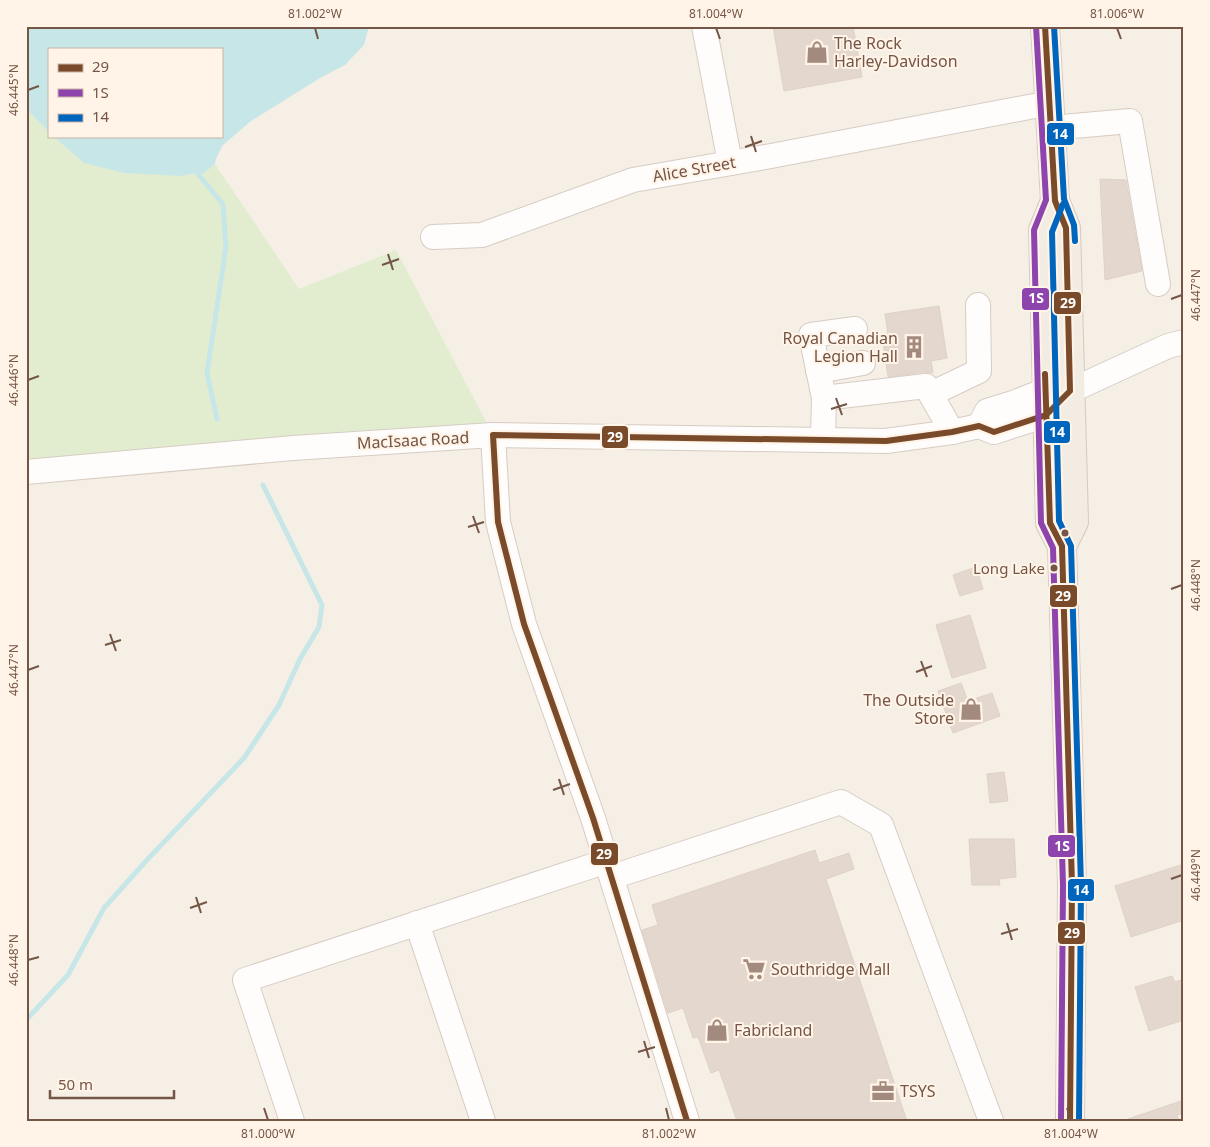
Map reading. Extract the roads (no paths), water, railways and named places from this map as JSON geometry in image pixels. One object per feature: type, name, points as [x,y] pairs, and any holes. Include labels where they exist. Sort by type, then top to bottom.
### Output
[{"type":"main road","points":[[1045,26],[1055,201],[1043,230],[1054,399],[1074,522],[1062,546],[1072,885],[1066,1120]]},
{"type":"street","points":[[704,26],[730,163]]},
{"type":"street","name":"Alice Street","points":[[433,238],[482,235],[633,180],[730,163],[1050,116],[1130,121],[1158,284]]},
{"type":"street","points":[[931,394],[979,371],[978,305]]},
{"type":"street","points":[[823,440],[824,398],[811,335],[855,328]]},
{"type":"street","name":"MacIsaac Road","points":[[26,472],[293,448],[493,435],[886,441],[952,432],[979,426],[987,412],[1013,403],[1054,399],[1168,346],[1184,342]]},
{"type":"street","points":[[818,372],[863,364]]},
{"type":"street","points":[[824,398],[926,386],[952,432]]},
{"type":"street","points":[[493,435],[498,522],[524,624],[593,818],[687,1121]]},
{"type":"street","points":[[292,1121],[245,980],[417,924],[840,802],[881,825],[991,1121]]},
{"type":"street","points":[[417,924],[483,1121]]},
{"type":"water","points":[[26,26],[369,26],[364,45],[345,65],[320,78],[251,121],[222,146],[215,164],[203,174],[197,173],[180,176],[124,173],[84,163],[55,138],[222,138],[222,48],[48,48],[48,131],[26,109]]},
{"type":"waterway","points":[[197,173],[223,204],[226,247],[207,373],[217,419]]},
{"type":"waterway","points":[[26,1020],[68,975],[104,908],[244,758],[279,705],[300,659],[319,627],[322,605],[263,485]]},
{"type":"place","name":"The Rock Harley-Davidson","points":[[817,52]]},
{"type":"place","name":"Royal Canadian Legion Hall","points":[[914,347]]},
{"type":"place","name":"Long Lake","points":[[1054,568]]},
{"type":"place","name":"The Outside Store","points":[[971,709]]},
{"type":"place","name":"Southridge Mall","points":[[754,969]]},
{"type":"place","name":"Fabricland","points":[[717,1030]]},
{"type":"place","name":"TSYS","points":[[883,1091]]}]
